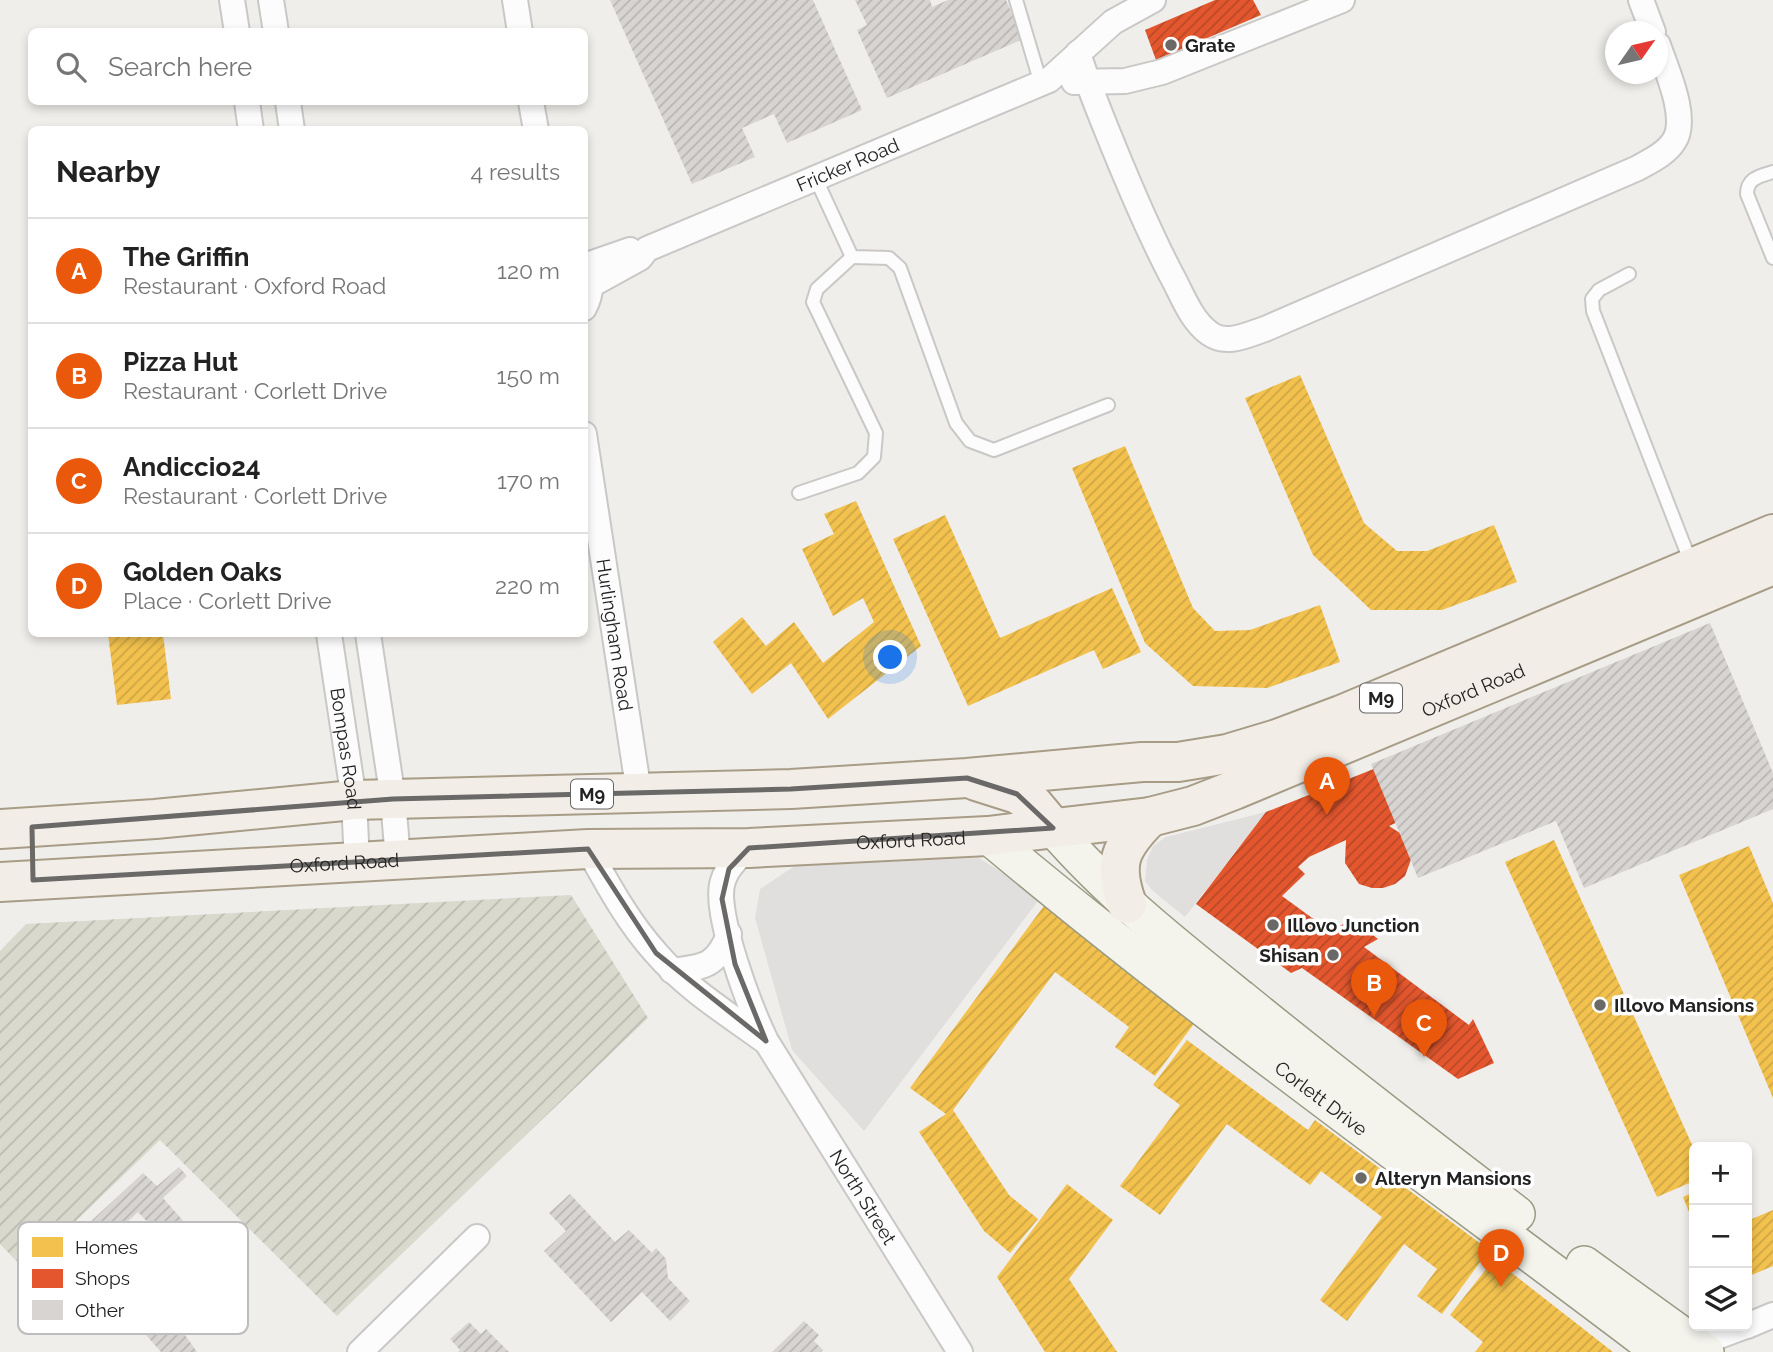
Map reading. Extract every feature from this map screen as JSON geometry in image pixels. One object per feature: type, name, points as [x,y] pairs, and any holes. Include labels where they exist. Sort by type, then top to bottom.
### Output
[{"type":"main road","name":"Oxford Road","points":[[16,828],[354,800],[791,789],[967,778],[1114,764],[1178,762],[1227,754],[1341,715],[1773,534]]},
{"type":"main road","name":"Oxford Road","points":[[16,881],[588,849],[749,848],[988,836],[1150,817],[1193,806],[1234,790],[1773,565]]},
{"type":"main road","points":[[967,778],[1017,794],[1034,804],[1053,828]]},
{"type":"main road","points":[[1127,904],[1118,870],[1119,860],[1127,844],[1150,817]]},
{"type":"main road","points":[[16,828],[16,881]]},
{"type":"main road","name":"Corlett Drive","points":[[1053,828],[1127,904],[1369,1102],[1693,1350]]},
{"type":"main road","name":"Corlett Drive","points":[[988,836],[1322,1101],[1490,1223],[1660,1352]]},
{"type":"street","points":[[232,0],[236,28]]},
{"type":"street","points":[[271,0],[275,28]]},
{"type":"street","points":[[515,0],[519,28]]},
{"type":"street","name":"Fricker Road","points":[[588,282],[640,258],[647,250],[1045,82],[1113,22],[1153,0]]},
{"type":"street","name":"Fricker Road","points":[[1045,82],[1125,81],[1162,72],[1342,0]]},
{"type":"street","points":[[1642,0],[1649,21]]},
{"type":"street","points":[[1078,53],[1087,82],[1139,208],[1184,300],[1209,333],[1222,339],[1238,338],[1265,329],[1638,168],[1665,151],[1679,130],[1678,110],[1668,79]]},
{"type":"street","points":[[247,105],[250,126]]},
{"type":"street","points":[[288,105],[291,126]]},
{"type":"street","points":[[532,105],[535,126]]},
{"type":"street","name":"Hurlingham Road","points":[[588,461],[639,793]]},
{"type":"street","name":"Bompas Road","points":[[329,637],[354,800],[357,863]]},
{"type":"street","name":"Bompas Road","points":[[368,637],[393,799],[398,860]]},
{"type":"street","name":"North Street","points":[[749,848],[729,869],[722,883],[722,899],[735,964],[753,1014],[766,1041],[960,1352]]},
{"type":"street","name":"North Street","points":[[588,849],[633,925],[673,971],[766,1041]]},
{"type":"street","points":[[673,971],[691,969],[713,961],[729,934]]},
{"type":"street","points":[[360,1352],[477,1237]]},
{"type":"street","points":[[1752,1324],[1773,1315]]},
{"type":"street","points":[[1693,1350],[1735,1331]]},
{"type":"lane","points":[[1016,0],[1045,82]]},
{"type":"lane","points":[[1773,172],[1752,180],[1747,187],[1747,194],[1767,225],[1773,258]]},
{"type":"lane","points":[[816,179],[852,257]]},
{"type":"lane","points":[[799,493],[858,473],[874,457],[876,433],[813,302],[817,289],[852,257],[889,258],[900,268],[956,423],[970,441],[994,450],[1108,405]]},
{"type":"lane","points":[[1629,274],[1599,290],[1592,299],[1593,311],[1693,567]]},
{"type":"highlighted area","points":[[967,778],[1017,794],[1053,828],[749,848],[729,869],[722,899],[735,964],[766,1041],[656,953],[588,849],[33,880],[32,827],[393,799],[791,789]]},
{"type":"shaded area","points":[[1266,812],[1185,917],[1145,881],[1147,860],[1153,846],[1166,837]]},
{"type":"shaded area","points":[[979,858],[1041,897],[864,1131],[792,1050],[755,918],[760,889],[796,865]]},
{"type":"shaded area","points":[[571,895],[648,1018],[337,1316],[248,1228],[248,1222],[242,1222],[160,1140],[75,1222],[18,1222],[18,1263],[0,1244],[0,951],[26,924]]},
{"type":"building: Homes","points":[[1300,375],[1364,523],[1397,551],[1427,551],[1494,525],[1517,582],[1442,610],[1371,610],[1313,555],[1245,398]]},
{"type":"building: Homes","points":[[1125,446],[1193,608],[1215,631],[1250,630],[1320,605],[1340,662],[1267,688],[1193,686],[1145,643],[1072,468]]},
{"type":"building: Homes","points":[[856,501],[921,646],[828,719],[791,663],[752,694],[713,642],[742,617],[766,646],[794,622],[823,663],[874,622],[863,598],[833,616],[802,549],[834,534],[824,514]]},
{"type":"building: Homes","points":[[945,515],[1000,638],[1112,588],[1141,652],[1103,669],[1094,650],[968,706],[893,539]]},
{"type":"building: Homes","points":[[108,637],[163,637],[171,699],[117,705]]},
{"type":"building: Homes","name":"Illovo Mansions","points":[[1554,840],[1691,1142],[1689,1183],[1657,1197],[1505,862]]},
{"type":"building: Homes","points":[[1749,846],[1773,903],[1773,1098],[1679,875]]},
{"type":"building: Homes","points":[[1049,899],[1202,1013],[1155,1076],[1115,1047],[1129,1027],[1055,972],[953,1110],[1009,1195],[1038,1219],[1010,1253],[984,1231],[919,1132],[946,1114],[910,1088]]},
{"type":"building: Homes","name":"Alteryn Mansions","points":[[1187,1040],[1308,1130],[1315,1120],[1489,1250],[1442,1314],[1417,1296],[1437,1269],[1404,1244],[1347,1321],[1320,1300],[1382,1217],[1321,1171],[1310,1185],[1227,1124],[1160,1215],[1120,1186],[1180,1105],[1153,1085]]},
{"type":"building: Homes","points":[[1067,1184],[1113,1220],[1069,1279],[1117,1352],[1045,1352],[997,1277]]},
{"type":"building: Homes","points":[[1689,1194],[1689,1212],[1683,1197]]},
{"type":"building: Homes","points":[[1773,1210],[1773,1266],[1752,1275],[1752,1268],[1752,1219]]},
{"type":"building: Homes","points":[[1494,1259],[1613,1352],[1475,1352],[1483,1342],[1450,1315]]},
{"type":"building: Shops","name":"Grate","points":[[1215,0],[1253,0],[1261,15],[1156,60],[1145,30]]},
{"type":"building: Shops","name":"Illovo Junction","points":[[1376,768],[1406,818],[1389,826],[1400,833],[1409,845],[1412,857],[1405,876],[1395,884],[1383,888],[1359,884],[1345,863],[1346,840],[1309,857],[1298,867],[1305,874],[1282,896],[1330,931],[1353,919],[1378,939],[1364,947],[1469,1025],[1473,1019],[1494,1063],[1458,1079],[1302,968],[1291,973],[1196,904],[1266,812]]},
{"type":"building: Other","points":[[610,0],[813,0],[862,110],[787,143],[774,114],[742,128],[755,157],[692,184]]},
{"type":"building: Other","points":[[855,0],[930,0],[932,7],[948,0],[1006,0],[1023,39],[887,98],[857,30],[867,25]]},
{"type":"building: Other","points":[[1710,623],[1773,773],[1773,809],[1584,888],[1556,821],[1418,878],[1371,764]]},
{"type":"building: Other","points":[[179,1167],[187,1176],[163,1198],[184,1222],[147,1222],[138,1212],[127,1222],[90,1222],[143,1173],[157,1186]]},
{"type":"building: Other","points":[[570,1194],[615,1242],[629,1230],[652,1253],[656,1248],[666,1259],[668,1278],[690,1301],[670,1321],[642,1292],[611,1322],[544,1251],[566,1231],[549,1213]]},
{"type":"building: Other","points":[[804,1321],[819,1335],[814,1341],[823,1350],[821,1352],[772,1352]]},
{"type":"building: Other","points":[[469,1322],[481,1334],[486,1329],[509,1352],[458,1352],[460,1350],[450,1339]]},
{"type":"building: Other","points":[[145,1334],[186,1334],[197,1352],[161,1352]]},
{"type":"place","name":"Grate","points":[[1171,45]]},
{"type":"place","name":"The Griffin","points":[[1327,815]]},
{"type":"place","name":"Illovo Junction","points":[[1273,925]]},
{"type":"place","name":"Shisan","points":[[1333,955]]},
{"type":"place","name":"Illovo Mansions","points":[[1600,1005]]},
{"type":"place","name":"Pizza Hut","points":[[1374,1017]]},
{"type":"place","name":"Andiccio24","points":[[1424,1057]]},
{"type":"place","name":"Alteryn Mansions","points":[[1361,1178]]},
{"type":"place","name":"Golden Oaks","points":[[1501,1287]]}]
